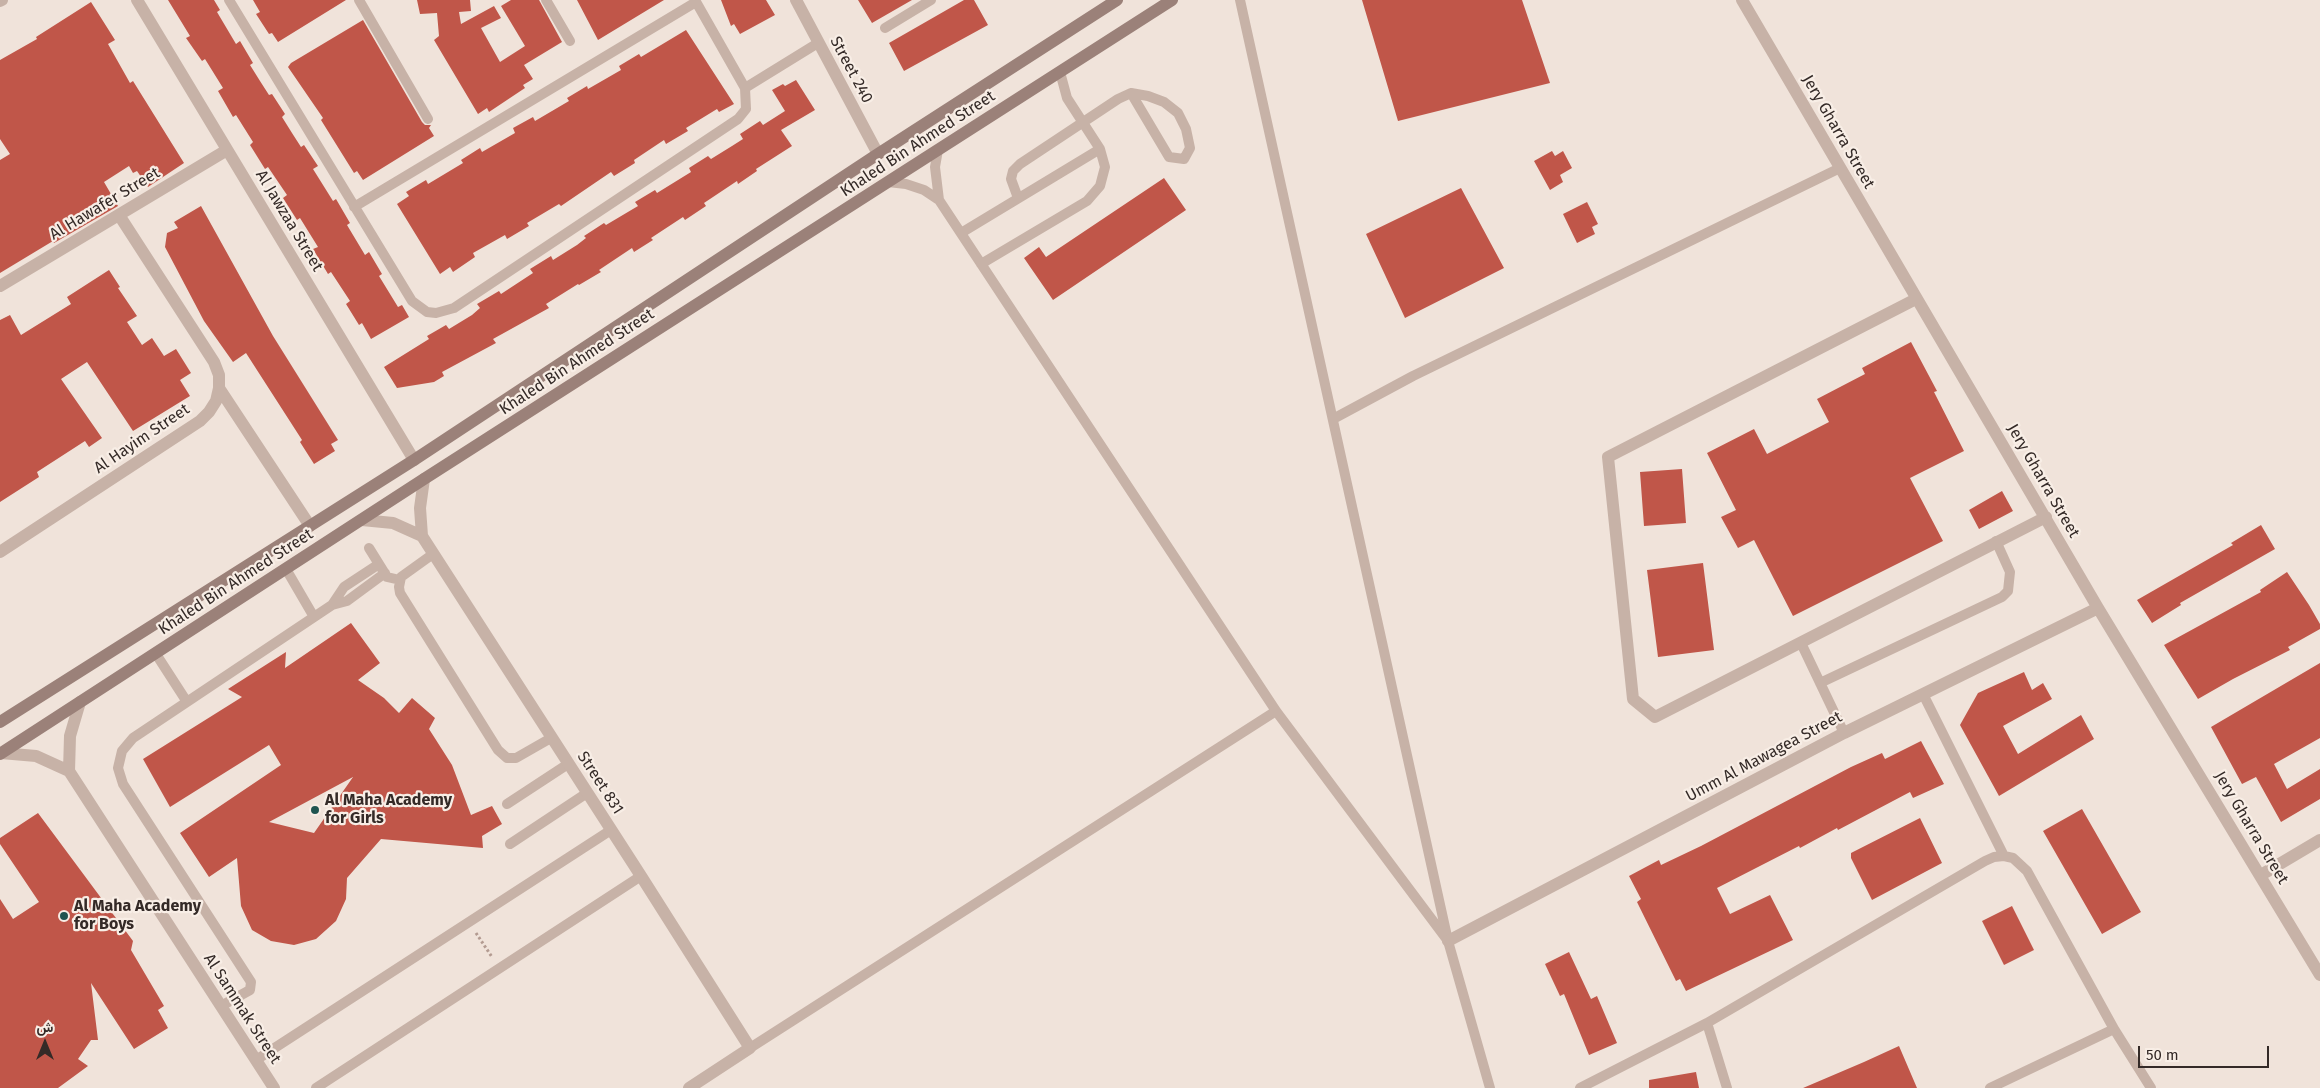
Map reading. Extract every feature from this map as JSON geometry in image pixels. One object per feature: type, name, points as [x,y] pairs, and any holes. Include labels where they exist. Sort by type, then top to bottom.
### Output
[{"type":"main road","name":"Khaled Bin Ahmed Street","points":[[0,722],[414,460],[878,154],[1117,0]]},
{"type":"main road","name":"Khaled Bin Ahmed Street","points":[[1,754],[424,479],[1172,0]]},
{"type":"street","name":"Al Jawzaa Street","points":[[137,0],[414,460]]},
{"type":"street","name":"Street 240","points":[[796,0],[878,154]]},
{"type":"street","name":"Jery Gharra Street","points":[[1742,0],[2098,608],[2320,975]]},
{"type":"street","name":"Al Hawafer Street","points":[[0,286],[227,150]]},
{"type":"street","points":[[119,215],[214,362],[219,375],[219,388],[310,526]]},
{"type":"street","points":[[1916,299],[1608,457],[1633,699],[1655,717],[2046,517]]},
{"type":"street","name":"Al Hayim Street","points":[[0,552],[200,421],[216,401],[219,388]]},
{"type":"street","name":"Street 831","points":[[424,479],[420,508],[422,536],[550,738],[642,876],[750,1048]]},
{"type":"street","points":[[362,520],[393,523],[422,536]]},
{"type":"street","name":"Umm Al Mawagea Street","points":[[1448,941],[1844,733],[2098,608]]},
{"type":"street","points":[[1,754],[36,756],[53,762],[69,771],[70,736],[80,702]]},
{"type":"street","name":"Al Sammak Street","points":[[69,771],[274,1088]]},
{"type":"street","points":[[2261,875],[2320,840]]},
{"type":"street","points":[[689,1088],[750,1048]]},
{"type":"lane","points":[[229,0],[354,207],[412,301],[427,312],[445,312],[454,308],[738,119],[746,109],[745,88],[696,1],[354,207]]},
{"type":"lane","points":[[359,0],[428,119]]},
{"type":"lane","points":[[546,0],[570,41]]},
{"type":"lane","points":[[885,28],[931,0]]},
{"type":"lane","points":[[1240,0],[1448,941],[1490,1088]]},
{"type":"lane","points":[[745,88],[818,43]]},
{"type":"lane","points":[[981,264],[1087,200],[1100,186],[1105,167],[1100,149],[1067,98],[1060,72]]},
{"type":"lane","points":[[1018,198],[1011,179],[1014,171],[1020,164],[1118,99],[1131,93],[1148,96],[1164,102],[1178,113],[1186,129],[1190,148],[1184,159],[1169,157],[1131,93]]},
{"type":"lane","points":[[961,233],[1100,149]]},
{"type":"lane","points":[[938,150],[935,167],[936,184],[940,200],[961,233],[1276,711],[1448,941]]},
{"type":"lane","points":[[1333,419],[1414,376],[1840,168]]},
{"type":"lane","points":[[888,182],[906,184],[924,190],[940,200]]},
{"type":"lane","points":[[1820,683],[2002,597],[2008,591],[2010,572],[1996,542]]},
{"type":"lane","points":[[369,548],[384,573],[391,579],[400,580]]},
{"type":"lane","points":[[433,554],[406,572],[400,580],[400,593],[502,755],[507,758],[516,758],[550,738]]},
{"type":"lane","points":[[332,605],[344,587],[379,564]]},
{"type":"lane","points":[[286,569],[314,617]]},
{"type":"lane","points":[[221,1006],[250,990],[251,982],[123,784],[118,768],[122,751],[134,738],[332,605],[347,601],[384,573]]},
{"type":"lane","points":[[1801,643],[1844,733]]},
{"type":"lane","points":[[156,654],[187,702]]},
{"type":"lane","points":[[1923,694],[2004,856]]},
{"type":"lane","points":[[750,1048],[1276,711]]},
{"type":"lane","points":[[507,804],[568,764]]},
{"type":"lane","points":[[510,844],[587,793]]},
{"type":"lane","points":[[256,1060],[611,830]]},
{"type":"lane","points":[[1580,1088],[1707,1023],[1986,861],[1994,857],[2004,856],[2013,858],[2027,871],[2114,1029],[2151,1088]]},
{"type":"lane","points":[[316,1088],[642,876]]},
{"type":"lane","points":[[1707,1023],[1727,1088]]},
{"type":"lane","points":[[1990,1088],[2114,1029]]},
{"type":"path","points":[[469,922],[499,968]]},
{"type":"building","points":[[168,0],[214,0],[220,10],[217,12],[236,44],[240,41],[253,63],[250,65],[269,95],[272,94],[285,114],[282,117],[301,147],[304,145],[318,166],[313,169],[333,201],[336,199],[350,223],[347,225],[365,255],[369,252],[382,274],[379,276],[398,307],[402,305],[409,317],[371,339],[362,323],[359,325],[346,304],[350,301],[331,272],[328,274],[313,249],[318,247],[300,218],[297,220],[283,198],[287,195],[268,167],[265,169],[250,145],[253,142],[236,115],[233,117],[218,91],[223,88],[205,59],[202,61],[186,38],[190,36]]},
{"type":"building","points":[[253,0],[346,0],[278,42],[272,33],[269,34],[256,14],[260,12]]},
{"type":"building","points":[[417,0],[470,0],[471,11],[459,12],[461,24],[494,6],[501,18],[481,28],[500,62],[525,46],[501,6],[511,0],[539,0],[562,42],[524,65],[533,79],[523,85],[525,88],[489,112],[487,108],[478,114],[434,40],[439,36],[437,13],[420,14]]},
{"type":"building","points":[[577,0],[664,0],[598,40]]},
{"type":"building","points":[[721,0],[766,0],[775,15],[740,34],[734,24],[731,26]]},
{"type":"building","points":[[858,0],[912,0],[872,23]]},
{"type":"building","points":[[964,0],[974,0],[988,25],[904,71],[889,43]]},
{"type":"building","points":[[1362,0],[1522,0],[1550,83],[1398,121]]},
{"type":"building","points":[[91,2],[115,40],[108,44],[130,83],[133,81],[184,163],[148,187],[137,171],[133,173],[129,166],[104,182],[118,206],[54,243],[53,241],[0,273],[0,160],[10,154],[0,139],[0,60],[37,39],[36,37]]},
{"type":"building","points":[[363,20],[422,122],[425,125],[431,125],[429,128],[434,136],[363,180],[357,171],[354,173],[321,120],[323,118],[288,67],[291,63]]},
{"type":"building","points":[[686,30],[734,104],[719,112],[717,109],[686,128],[688,131],[666,144],[664,140],[634,160],[635,163],[614,176],[611,172],[561,206],[559,204],[527,223],[529,226],[507,239],[505,235],[473,253],[475,257],[453,272],[450,267],[440,274],[397,204],[409,196],[406,192],[426,180],[428,184],[463,163],[461,160],[480,148],[482,152],[515,133],[513,128],[533,117],[535,121],[569,101],[567,98],[587,86],[588,89],[621,70],[619,66],[639,54],[641,57]]},
{"type":"building","points":[[796,80],[815,110],[781,130],[792,146],[756,169],[757,171],[738,184],[737,181],[704,203],[706,206],[685,220],[683,217],[651,238],[653,240],[634,252],[632,248],[599,270],[601,272],[546,304],[549,308],[493,339],[496,343],[442,372],[444,376],[434,382],[397,388],[384,367],[429,339],[427,336],[446,325],[449,329],[472,315],[480,308],[477,304],[499,291],[501,294],[533,273],[530,269],[551,256],[553,260],[577,245],[586,238],[584,236],[604,223],[606,225],[638,206],[635,202],[655,190],[657,193],[691,172],[689,168],[708,156],[711,159],[743,139],[740,134],[760,121],[763,125],[785,111],[772,90]]},
{"type":"building","points":[[1552,151],[1555,156],[1563,151],[1572,168],[1560,175],[1563,182],[1550,190],[1534,161]]},
{"type":"building","points":[[1164,178],[1186,210],[1053,300],[1024,258],[1039,247],[1046,257]]},
{"type":"building","points":[[1461,188],[1504,268],[1405,318],[1366,234]]},
{"type":"building","points":[[1587,202],[1598,224],[1592,227],[1595,234],[1577,243],[1563,214]]},
{"type":"building","points":[[201,206],[273,336],[338,440],[331,444],[335,451],[314,464],[300,442],[302,440],[246,353],[233,362],[204,321],[165,247],[167,233],[178,228],[174,222]]},
{"type":"building","points":[[109,270],[120,287],[118,288],[137,316],[127,322],[142,345],[152,338],[164,356],[176,349],[191,373],[180,380],[190,396],[133,431],[87,362],[61,379],[102,438],[89,447],[85,441],[37,472],[39,477],[0,502],[0,320],[10,315],[21,335],[71,304],[67,297]]},
{"type":"building","points":[[1911,342],[1937,391],[1934,392],[1964,451],[1910,478],[1943,541],[1793,616],[1754,540],[1738,548],[1721,517],[1736,510],[1707,453],[1754,429],[1767,454],[1829,422],[1817,399],[1865,374],[1862,368]]},
{"type":"building","points":[[1682,469],[1686,523],[1644,526],[1640,472]]},
{"type":"building","points":[[2002,491],[2013,511],[1979,529],[1969,510]]},
{"type":"building","points":[[2261,525],[2275,549],[2180,603],[2181,605],[2152,623],[2137,600],[2233,545],[2231,543]]},
{"type":"building","points":[[1703,563],[1714,650],[1658,657],[1647,570]]},
{"type":"building","points":[[2287,572],[2320,624],[2320,629],[2288,647],[2290,650],[2198,699],[2164,645],[2261,592],[2260,590]]},
{"type":"building","points":[[351,623],[380,663],[358,680],[384,698],[399,713],[412,698],[435,718],[429,729],[452,765],[471,815],[492,806],[502,824],[482,836],[483,848],[381,839],[347,878],[346,899],[336,921],[316,939],[294,945],[271,941],[252,930],[241,906],[237,858],[209,877],[180,833],[281,765],[269,745],[170,807],[143,759],[242,697],[228,689],[286,652],[285,668]],"holes":[[[353,777],[314,833],[269,822]]]},
{"type":"building","points":[[2320,663],[2320,738],[2274,764],[2287,789],[2320,769],[2320,799],[2281,822],[2256,777],[2242,784],[2211,727]]},
{"type":"building","points":[[2024,672],[2032,690],[2043,683],[2052,699],[2003,726],[2018,754],[2081,715],[2094,739],[1999,796],[1960,725],[1978,693]]},
{"type":"building","points":[[1921,741],[1944,784],[1913,798],[1910,792],[1838,830],[1837,828],[1800,848],[1799,846],[1717,888],[1730,914],[1770,895],[1793,940],[1686,991],[1680,979],[1676,981],[1637,902],[1641,899],[1629,876],[1659,860],[1661,865],[1701,846],[1851,767],[1882,753],[1885,759]]},
{"type":"building","points":[[2082,809],[2141,912],[2102,934],[2043,831]]},
{"type":"building","name":"Al Maha Academy for Boys","points":[[38,813],[133,941],[131,950],[164,1006],[158,1010],[168,1028],[134,1049],[91,983],[98,1040],[91,1040],[78,1059],[88,1066],[58,1088],[0,1088],[0,899],[13,919],[39,902],[0,844],[0,838]]},
{"type":"building","points":[[1920,818],[1942,863],[1872,900],[1851,858],[1851,853]]},
{"type":"building","points":[[2012,906],[2034,950],[2004,965],[1982,921]]},
{"type":"building","points":[[1569,952],[1591,999],[1597,996],[1617,1043],[1589,1055],[1564,994],[1560,996],[1545,964]]},
{"type":"building","points":[[1899,1046],[1917,1088],[1803,1088],[1864,1062]]},
{"type":"building","points":[[1696,1072],[1699,1088],[1649,1088],[1649,1080]]},
{"type":"place","name":"Al Maha Academy for Girls","points":[[315,810]]},
{"type":"place","name":"Al Maha Academy for Boys","points":[[64,916]]}]
